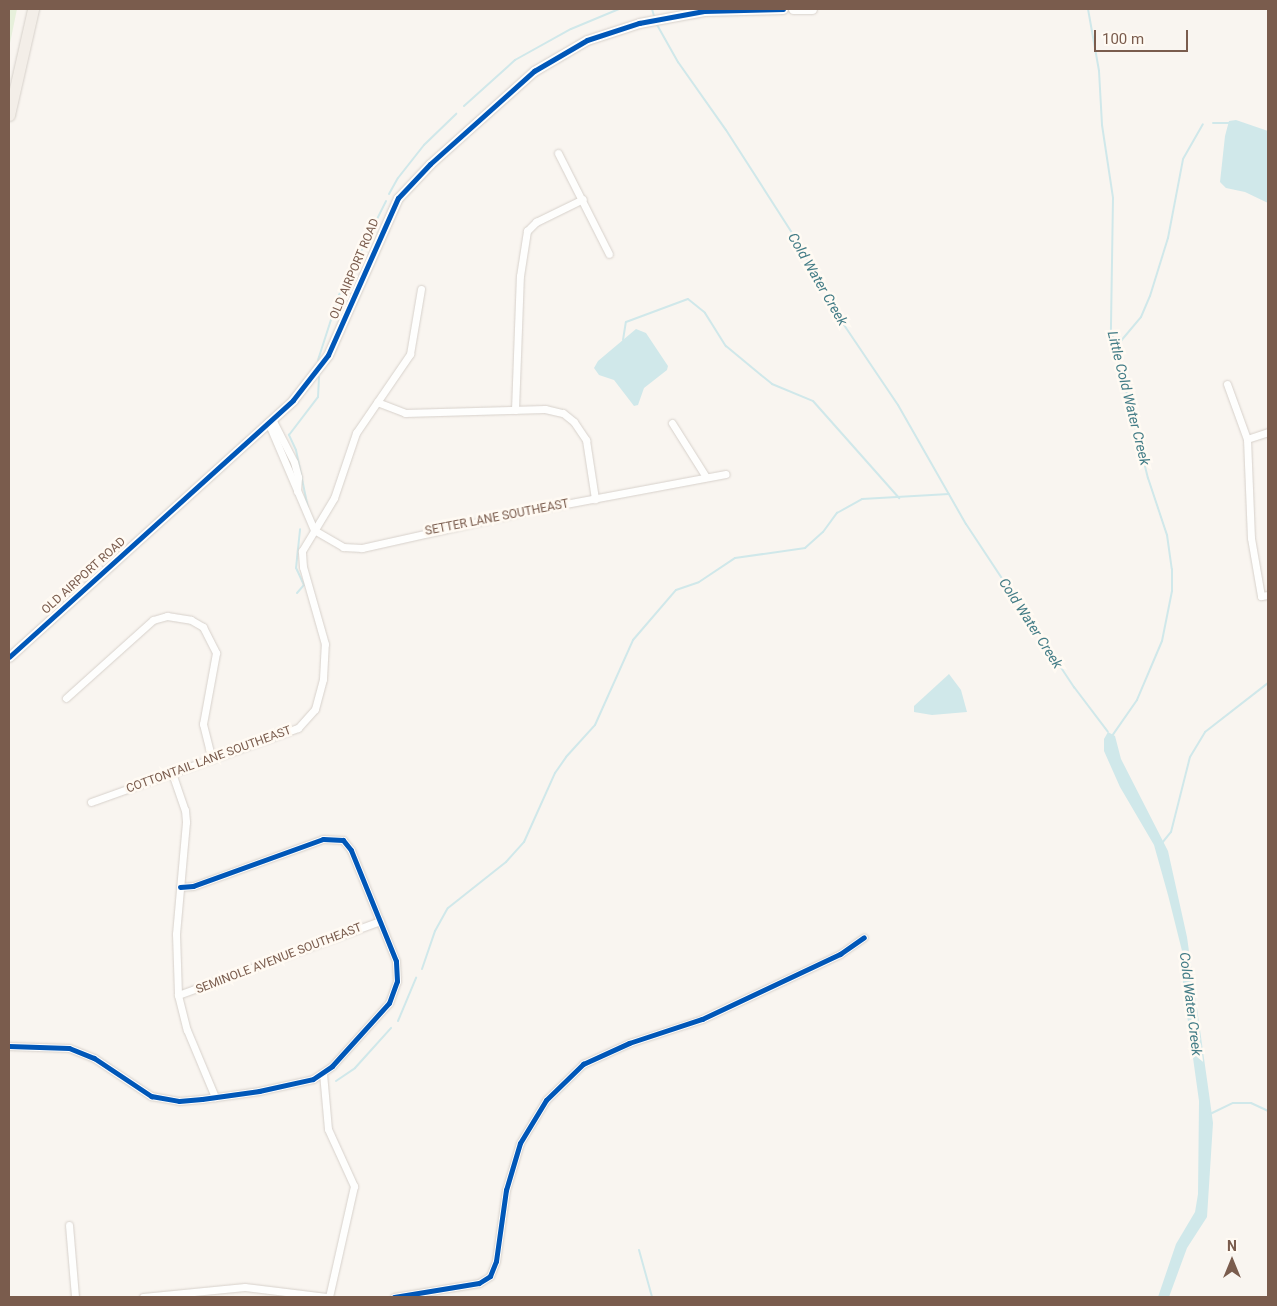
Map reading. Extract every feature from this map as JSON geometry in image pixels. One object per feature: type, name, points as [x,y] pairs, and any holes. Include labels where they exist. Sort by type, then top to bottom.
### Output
[{"type":"main road","points":[[9,115],[32,9]]},
{"type":"street","name":"OLD AIRPORT ROAD","points":[[9,657],[292,400],[328,354],[388,218],[407,186],[540,67],[587,40],[639,23],[704,11],[783,9]]},
{"type":"street","points":[[793,9],[812,9]]},
{"type":"street","points":[[558,153],[610,254]]},
{"type":"street","points":[[515,410],[520,276],[527,232],[536,222],[583,199]]},
{"type":"street","name":"COTTONTAIL LANE SOUTHEAST","points":[[92,802],[298,728],[315,709],[323,679],[325,636],[302,558],[314,530],[334,498],[349,445],[410,354],[421,289]]},
{"type":"street","points":[[1227,384],[1247,439],[1251,538],[1261,596],[1268,595]]},
{"type":"street","points":[[377,402],[405,413],[555,410],[574,422],[586,440],[595,499]]},
{"type":"street","points":[[270,420],[294,462],[298,477],[297,493],[314,530]]},
{"type":"street","points":[[672,423],[706,477]]},
{"type":"street","points":[[1247,439],[1268,432]]},
{"type":"street","name":"SETTER LANE SOUTHEAST","points":[[314,530],[329,542],[343,547],[362,548],[595,499],[726,474]]},
{"type":"street","points":[[66,698],[153,620],[167,616],[191,620],[202,627],[216,653],[203,724],[212,759]]},
{"type":"street","points":[[172,773],[186,810],[175,943],[178,996],[187,1030],[216,1097]]},
{"type":"street","points":[[9,1046],[77,1050],[133,1086],[167,1100],[216,1097],[303,1082],[323,1073],[380,1015],[396,989],[397,967],[351,850],[343,840],[323,840],[193,886],[180,887]]},
{"type":"street","name":"SEMINOLE AVENUE SOUTHEAST","points":[[178,996],[380,921]]},
{"type":"street","points":[[394,1297],[480,1283],[488,1278],[496,1261],[506,1190],[520,1143],[546,1100],[583,1064],[629,1042],[702,1019],[840,954],[864,937]]},
{"type":"street","points":[[143,1297],[244,1287],[327,1297],[354,1186],[328,1130],[323,1073]]},
{"type":"street","points":[[69,1225],[75,1297]]},
{"type":"green space","points":[[9,9],[17,9],[9,48]]},
{"type":"water","points":[[1236,120],[1268,131],[1268,203],[1245,192],[1226,188],[1220,182],[1225,136],[1229,121]]},
{"type":"water","points":[[636,329],[646,333],[668,366],[667,370],[644,388],[638,405],[634,406],[614,380],[599,375],[594,368],[598,361]]},
{"type":"water","points":[[949,674],[961,690],[967,712],[932,715],[914,712],[914,706]]},
{"type":"water","points":[[1108,732],[1115,736],[1121,759],[1168,851],[1187,937],[1213,1123],[1207,1217],[1187,1248],[1169,1297],[1158,1297],[1176,1244],[1195,1212],[1198,1194],[1199,1101],[1183,986],[1183,955],[1154,845],[1120,787],[1104,751],[1104,739]]},
{"type":"waterway","points":[[464,106],[515,60],[571,29],[619,9]]},
{"type":"waterway","name":"Cold Water Creek","points":[[652,9],[654,16]]},
{"type":"waterway","name":"Little Cold Water Creek","points":[[1088,9],[1099,71],[1102,125],[1113,198],[1111,330],[1148,478],[1167,535],[1172,569],[1172,591],[1162,641],[1137,700],[1112,736]]},
{"type":"waterway","name":"Cold Water Creek","points":[[656,23],[678,62],[726,130],[798,242],[840,319],[898,405],[966,524],[1074,687],[1108,732]]},
{"type":"waterway","points":[[389,194],[398,178],[424,145],[456,114]]},
{"type":"waterway","points":[[1213,123],[1230,123]]},
{"type":"waterway","points":[[1115,348],[1141,317],[1150,296],[1168,238],[1183,159],[1203,124]]},
{"type":"waterway","points":[[318,360],[339,295],[386,201]]},
{"type":"waterway","points":[[623,340],[626,322],[688,299],[705,313],[726,346],[772,384],[813,401],[899,498]]},
{"type":"waterway","points":[[308,508],[296,450],[289,435],[318,397],[319,377]]},
{"type":"waterway","points":[[422,969],[435,931],[448,908],[506,862],[524,842],[555,773],[566,757],[595,725],[633,640],[676,590],[699,582],[735,558],[805,548],[823,532],[837,513],[862,499],[949,494]]},
{"type":"waterway","points":[[297,593],[304,585],[296,568],[300,529]]},
{"type":"waterway","points":[[1162,843],[1171,832],[1190,757],[1205,732],[1268,683]]},
{"type":"waterway","points":[[398,1021],[416,978]]},
{"type":"waterway","points":[[336,1081],[355,1068],[391,1028]]},
{"type":"waterway","points":[[1210,1114],[1233,1103],[1251,1103],[1268,1111]]},
{"type":"waterway","points":[[639,1250],[652,1297]]},
{"type":"cycle path","points":[[9,657],[293,400],[328,355],[398,198],[430,164],[534,71],[587,40],[639,23],[704,11],[783,9]]},
{"type":"cycle path","points":[[9,1046],[69,1048],[94,1058],[151,1096],[179,1101],[202,1099],[259,1091],[313,1079],[332,1066],[389,1003],[397,981],[396,961],[351,850],[343,840],[323,839],[193,886],[180,887]]},
{"type":"cycle path","points":[[394,1297],[479,1283],[490,1276],[496,1261],[506,1190],[520,1143],[546,1100],[583,1064],[629,1043],[702,1019],[840,954],[864,937]]}]
